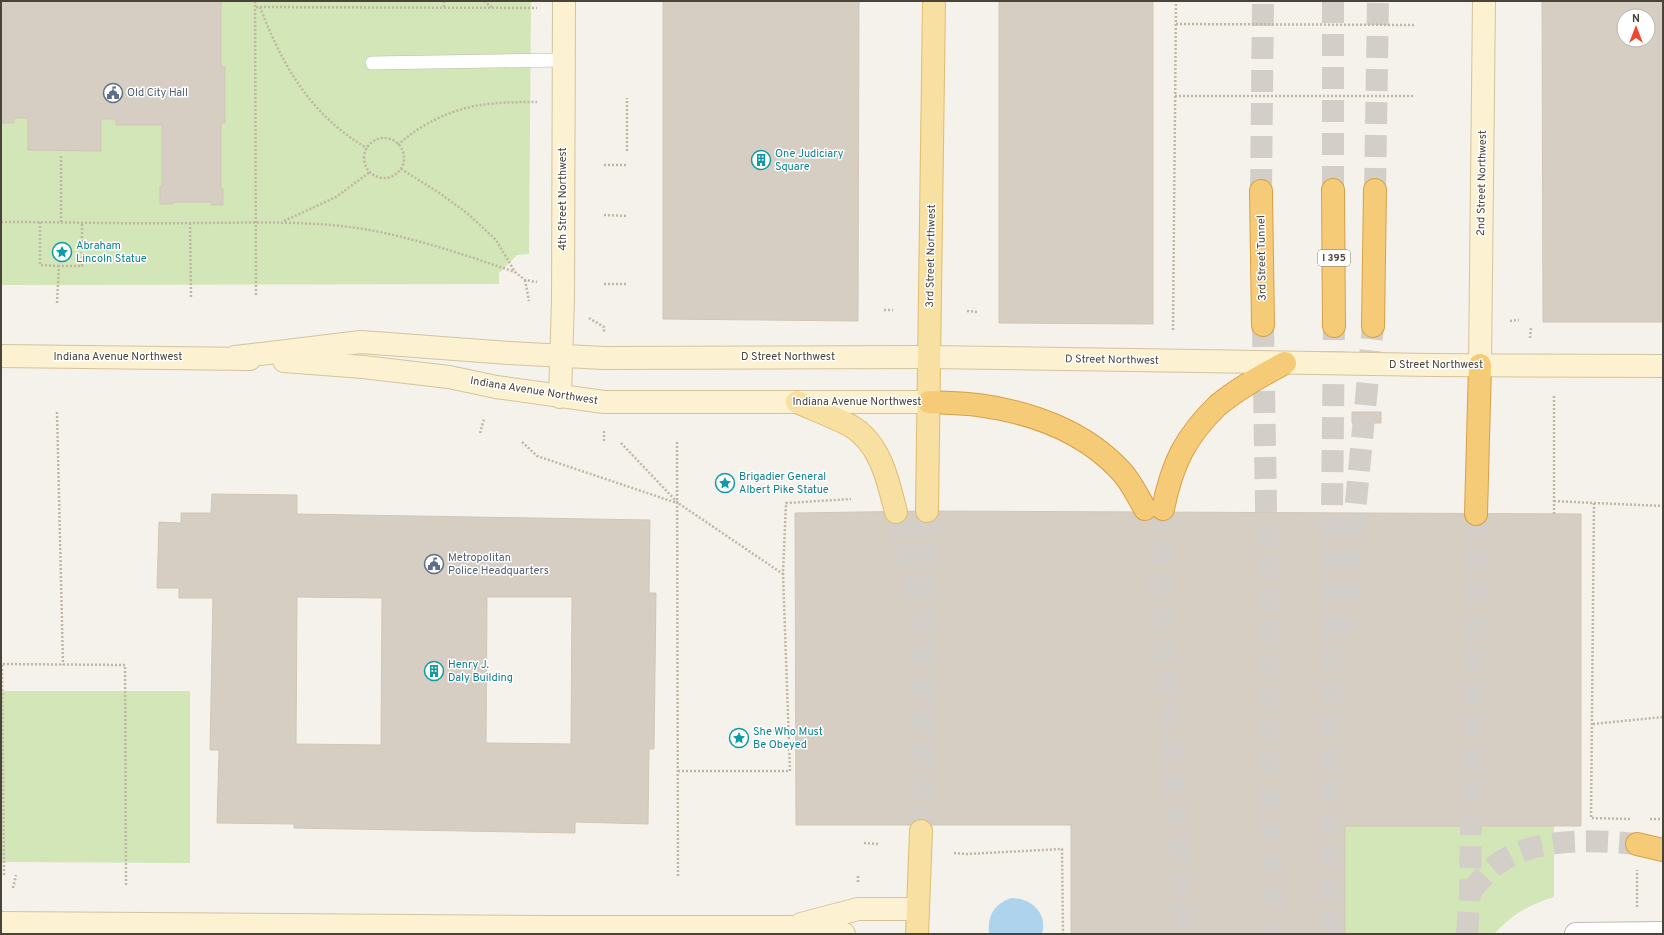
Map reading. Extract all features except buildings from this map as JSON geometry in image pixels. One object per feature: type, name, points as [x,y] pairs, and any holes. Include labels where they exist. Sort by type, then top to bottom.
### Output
[{"type":"highway","name":"I 395","points":[[1333,190],[1334,326]]},
{"type":"highway","points":[[1373,326],[1375,190]]},
{"type":"highway","name":"3rd Street Tunnel","points":[[1261,191],[1263,325]]},
{"type":"highway","points":[[929,402],[976,404],[1010,410],[1034,417],[1061,428],[1085,441],[1121,471],[1133,487],[1154,509],[1169,482],[1177,460],[1198,426],[1235,392],[1256,378],[1284,363]]},
{"type":"highway","points":[[1476,514],[1480,365]]},
{"type":"highway","points":[[1637,854],[1663,850]]},
{"type":"main road","name":"3rd Street Northwest","points":[[927,511],[934,1]]},
{"type":"main road","points":[[797,402],[852,427],[866,440],[874,449],[882,464],[888,479],[896,512]]},
{"type":"main road","points":[[917,934],[921,831]]},
{"type":"street","name":"4th Street Northwest","points":[[560,397],[564,1]]},
{"type":"street","name":"2nd Street Northwest","points":[[1480,365],[1484,1]]},
{"type":"street","name":"Indiana Avenue Northwest","points":[[236,357],[361,342],[561,356]]},
{"type":"street","name":"Indiana Avenue Northwest","points":[[1,356],[236,357],[363,367],[449,377],[496,387],[604,402],[929,402]]},
{"type":"street","name":"D Street Northwest","points":[[561,356],[604,358],[930,357],[1432,365],[1663,366]]},
{"type":"street","points":[[790,927],[858,909],[918,909]]},
{"type":"street","points":[[1,923],[373,930],[551,931],[790,927],[844,934]]},
{"type":"street","points":[[1576,934],[1663,933]]},
{"type":"lane","points":[[372,63],[564,60]]},
{"type":"path","points":[[255,1],[256,297]]},
{"type":"path","points":[[444,1],[444,8]]},
{"type":"path","points":[[484,1],[493,8]]},
{"type":"path","points":[[1173,330],[1176,1]]},
{"type":"path","points":[[256,7],[537,8]]},
{"type":"path","points":[[260,7],[281,57],[307,97],[324,115],[367,148]]},
{"type":"path","points":[[1176,24],[1415,25]]},
{"type":"path","points":[[1175,96],[1415,96]]},
{"type":"path","points":[[627,98],[627,151]]},
{"type":"path","points":[[398,145],[419,129],[440,118],[480,105],[507,102],[564,102]]},
{"type":"path","points":[[382,139],[391,140],[398,145],[403,154],[403,164],[401,168],[394,175],[386,178],[377,177],[370,172],[364,161],[367,148],[373,142],[382,139]]},
{"type":"path","points":[[61,156],[61,222]]},
{"type":"path","points":[[604,165],[627,165]]},
{"type":"path","points":[[401,168],[467,213],[496,240],[515,272]]},
{"type":"path","points":[[282,222],[336,196],[370,172]]},
{"type":"path","points":[[604,215],[627,216]]},
{"type":"path","points":[[1,222],[282,222],[328,224],[401,237],[435,245],[515,272],[525,280],[543,283]]},
{"type":"path","points":[[40,222],[40,265],[59,266],[82,266],[82,222]]},
{"type":"path","points":[[190,223],[191,297]]},
{"type":"path","points":[[57,303],[59,266]]},
{"type":"path","points":[[525,280],[528,301]]},
{"type":"path","points":[[604,284],[627,284]]},
{"type":"path","points":[[884,310],[893,310]]},
{"type":"path","points":[[967,311],[978,312]]},
{"type":"path","points":[[589,318],[604,327]]},
{"type":"path","points":[[1510,321],[1519,320]]},
{"type":"path","points":[[1530,338],[1531,328]]},
{"type":"path","points":[[1554,396],[1554,514]]},
{"type":"path","points":[[57,412],[63,665]]},
{"type":"path","points":[[480,434],[484,420]]},
{"type":"path","points":[[604,431],[604,443]]},
{"type":"path","points":[[522,442],[537,456],[678,503]]},
{"type":"path","points":[[677,442],[678,877]]},
{"type":"path","points":[[621,443],[678,503],[783,574]]},
{"type":"path","points":[[678,771],[790,771],[783,574],[786,503],[851,499]]},
{"type":"path","points":[[1554,501],[1663,506]]},
{"type":"path","points":[[1594,503],[1591,818],[1637,819]]},
{"type":"path","points":[[4,875],[2,664],[125,665],[126,887]]},
{"type":"path","points":[[1592,724],[1663,717]]},
{"type":"path","points":[[864,843],[878,844]]},
{"type":"path","points":[[954,853],[966,854],[1062,850],[1063,934]]},
{"type":"path","points":[[1637,854],[1637,909]]},
{"type":"path","points":[[13,888],[16,875]]},
{"type":"green space","points":[[1,1],[531,1],[529,254],[517,255],[499,273],[499,284],[1,285]]},
{"type":"green space","points":[[1,691],[190,691],[190,863],[1,862]]},
{"type":"green space","points":[[1345,826],[1554,826],[1554,897],[1536,903],[1521,911],[1494,934],[1345,934]]},
{"type":"water","points":[[1011,898],[1025,901],[1036,908],[1040,913],[1042,920],[1042,934],[989,934],[989,922],[996,907]]},
{"type":"tunnel","points":[[1261,191],[1263,1]]},
{"type":"tunnel","points":[[1333,1],[1333,190]]},
{"type":"tunnel","points":[[1375,190],[1378,1]]},
{"type":"tunnel","points":[[1263,325],[1273,934]]},
{"type":"tunnel","points":[[1330,934],[1329,790],[1334,326]]},
{"type":"tunnel","points":[[1343,635],[1373,326]]},
{"type":"tunnel","points":[[1163,509],[1159,572],[1165,672],[1186,934]]},
{"type":"tunnel","points":[[921,831],[927,511]]},
{"type":"tunnel","points":[[896,512],[917,608]]},
{"type":"tunnel","points":[[1467,934],[1470,892],[1476,514]]},
{"type":"tunnel","points":[[1470,892],[1488,872],[1500,862],[1515,854],[1532,848],[1549,844],[1585,841],[1637,844]]},
{"type":"place","name":"Old City Hall","points":[[113,93]]},
{"type":"place","name":"One Judiciary Square","points":[[761,160]]},
{"type":"place","name":"Abraham Lincoln Statue","points":[[62,252]]},
{"type":"place","name":"Brigadier General Albert Pike Statue","points":[[725,483]]},
{"type":"place","name":"Metropolitan Police Headquarters","points":[[434,564]]},
{"type":"place","name":"Henry J. Daly Building","points":[[434,671]]},
{"type":"place","name":"She Who Must Be Obeyed","points":[[739,738]]}]
